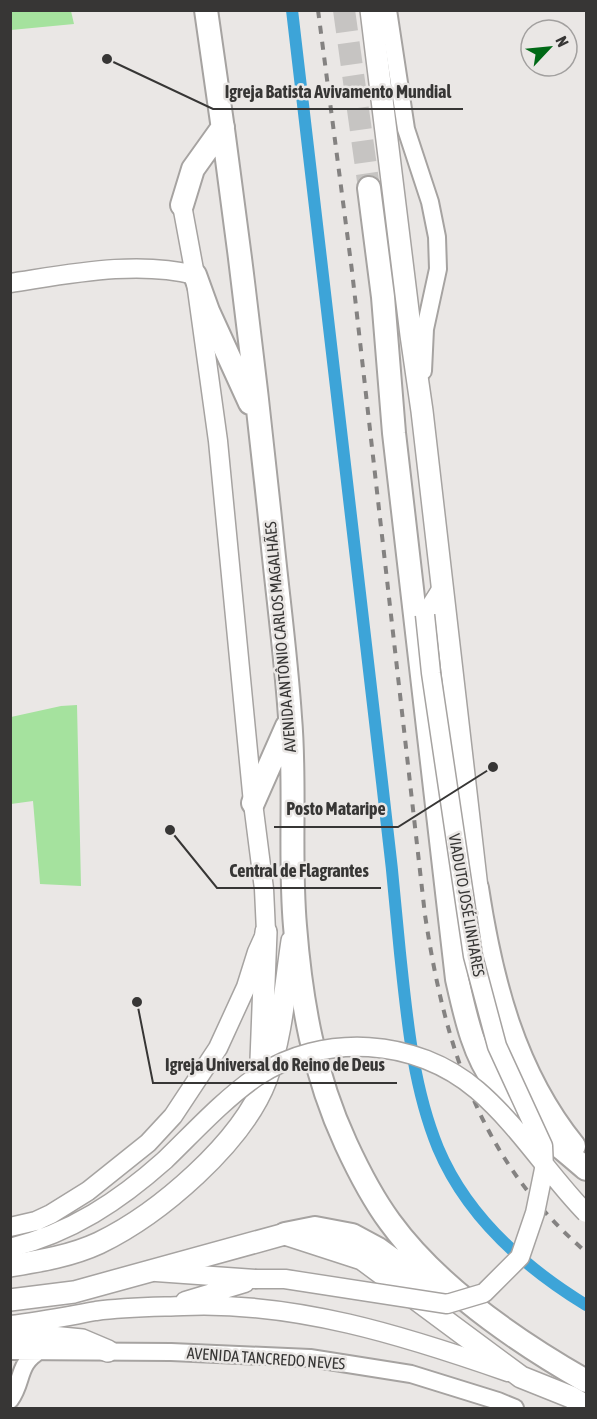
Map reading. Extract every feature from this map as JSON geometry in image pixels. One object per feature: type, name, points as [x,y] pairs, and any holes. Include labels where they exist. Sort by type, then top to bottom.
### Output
[{"type":"highway","name":"AVENIDA ANTÔNIO CARLOS MAGALHÃES","points":[[206,10],[261,433],[291,720],[294,925]]},
{"type":"highway","points":[[182,205],[193,168],[223,127]]},
{"type":"highway","points":[[369,188],[383,297],[394,433],[457,979],[477,1050],[493,1082],[516,1108],[586,1169]]},
{"type":"highway","points":[[195,275],[208,311],[241,380],[261,433]]},
{"type":"highway","points":[[253,803],[291,720]]},
{"type":"highway","points":[[477,888],[492,969],[511,1032],[523,1062],[553,1117],[586,1160]]},
{"type":"highway","points":[[294,925],[303,1004],[311,1045],[327,1096],[348,1148],[388,1221],[441,1279],[496,1325],[586,1381]]},
{"type":"highway","points":[[285,1234],[315,1228],[352,1235],[378,1249],[418,1278],[475,1307]]},
{"type":"main road","points":[[371,10],[422,411],[477,888]]},
{"type":"main road","points":[[182,205],[195,275],[218,441],[253,803],[263,878],[266,933],[261,1060],[265,1082]]},
{"type":"main road","points":[[163,268],[183,258],[190,251]]},
{"type":"main road","points":[[10,283],[60,275],[163,268],[195,275]]},
{"type":"main road","name":"VIADUTO JOSÉ LINHARES","points":[[255,1280],[285,1279],[447,1304],[484,1293],[520,1257],[535,1213],[544,1169],[543,1146],[497,1046],[473,956],[431,673],[425,615],[411,581]]},
{"type":"main road","points":[[425,615],[442,588]]},
{"type":"main road","name":"AVENIDA ANTÔNIO CARLOS MAGALHÃES","points":[[10,1266],[62,1256],[97,1244],[145,1215],[205,1165],[229,1139],[252,1107],[265,1082],[278,1036],[294,925]]},
{"type":"main road","points":[[10,1227],[36,1221],[88,1191],[148,1143],[173,1116],[200,1079],[223,1039],[266,933]]},
{"type":"main road","points":[[10,1248],[33,1242],[85,1220],[136,1186],[242,1088],[273,1068],[313,1052],[358,1046],[379,1047],[423,1058],[477,1090],[511,1125],[586,1213]]},
{"type":"main road","points":[[10,1300],[74,1292],[285,1234],[362,1259],[521,1377]]},
{"type":"main road","points":[[151,1272],[255,1280]]},
{"type":"main road","points":[[165,1307],[255,1280]]},
{"type":"main road","points":[[10,1325],[48,1321],[98,1311],[165,1307],[268,1310],[337,1321],[385,1332],[521,1377],[571,1397],[586,1406]]},
{"type":"main road","points":[[10,1334],[82,1340],[108,1351]]},
{"type":"street","points":[[388,10],[406,129],[430,202],[437,237],[438,269],[425,329],[422,411]]},
{"type":"street","points":[[10,1400],[15,1394],[26,1362],[41,1350]]},
{"type":"street","name":"AVENIDA TANCREDO NEVES","points":[[10,1351],[108,1351],[310,1358],[379,1367],[433,1380],[515,1408]]},
{"type":"green space","points":[[11,10],[71,11],[74,24],[11,30]]},
{"type":"green space","points":[[77,705],[81,886],[40,884],[33,801],[11,804],[11,717],[61,706]]},
{"type":"waterway","points":[[292,10],[387,825],[405,1003],[422,1101],[429,1125],[450,1173],[481,1218],[520,1257],[586,1305]]},
{"type":"tunnel","points":[[344,10],[369,188]]},
{"type":"railway","points":[[318,10],[352,271],[425,915],[433,964],[457,1056],[474,1100],[494,1141],[519,1180],[550,1217],[586,1252]]},
{"type":"place","name":"Igreja Batista Avivamento Mundial","points":[[107,59]]},
{"type":"place","name":"Posto Mataripe","points":[[493,767]]},
{"type":"place","name":"Central de Flagrantes","points":[[170,830]]},
{"type":"place","name":"Igreja Universal do Reino de Deus","points":[[137,1002]]}]
